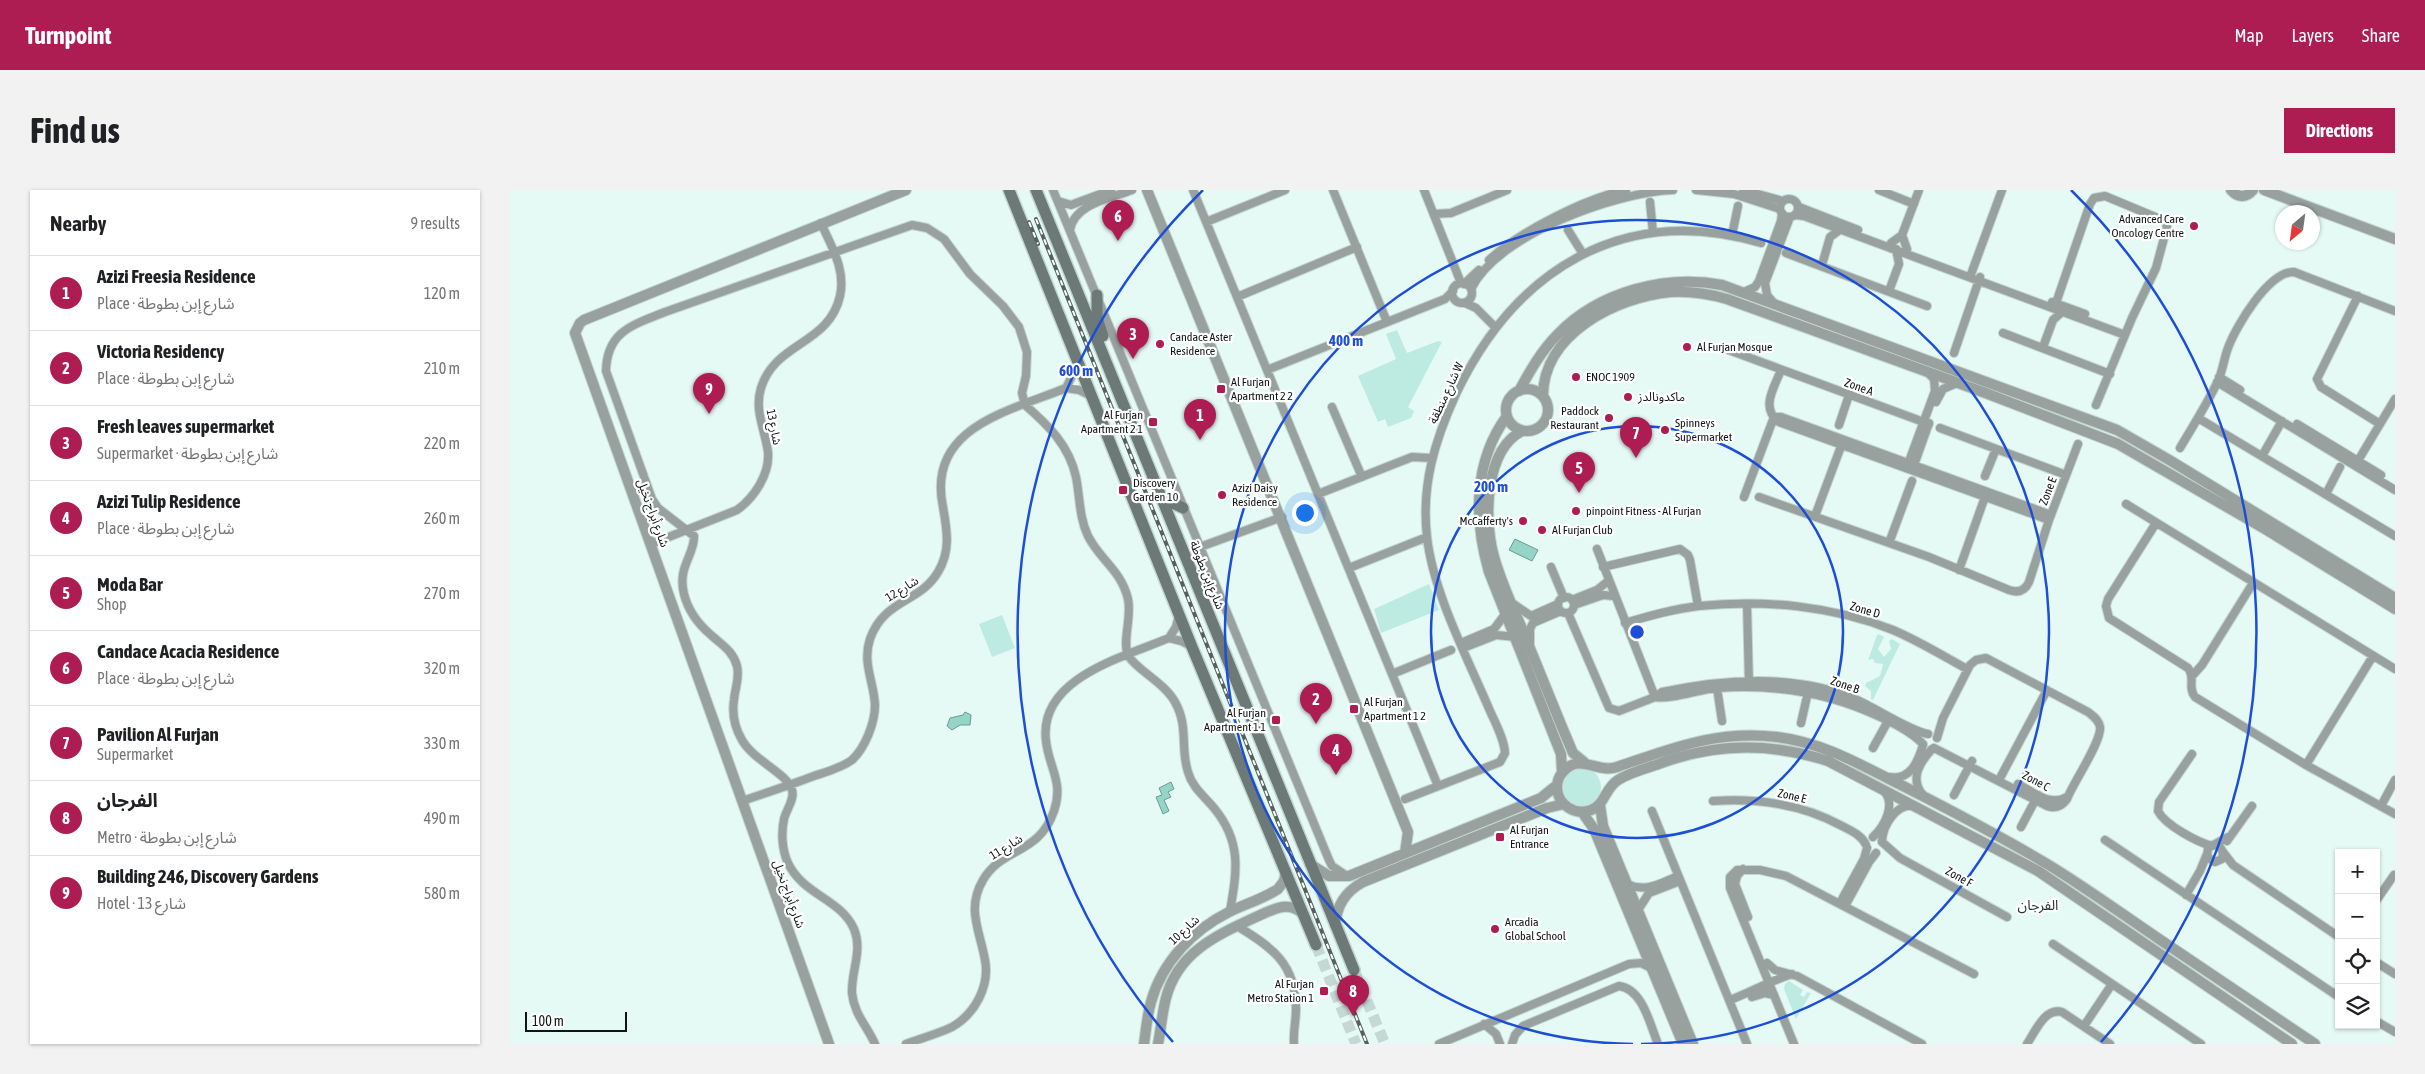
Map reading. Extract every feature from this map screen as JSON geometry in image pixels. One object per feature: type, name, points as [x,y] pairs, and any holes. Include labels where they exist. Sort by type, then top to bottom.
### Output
[{"type":"main road","points":[[1009,190],[1192,647],[1316,945]]},
{"type":"main road","name":"شارع إبن بطوطة","points":[[1036,190],[1354,970]]},
{"type":"main road","points":[[1097,295],[1098,318],[1108,351],[1112,377]]},
{"type":"main road","points":[[1160,497],[1184,508]]},
{"type":"street","name":"شارع أبراج نخيل","points":[[829,1044],[576,339],[576,328],[584,320],[906,190]]},
{"type":"street","points":[[1053,190],[1329,860],[1337,870],[1349,876]]},
{"type":"street","points":[[1058,201],[1072,205],[1111,190]]},
{"type":"street","points":[[1070,230],[1073,219],[1080,211],[1132,190]]},
{"type":"street","points":[[1193,190],[1438,786],[1405,799]]},
{"type":"street","points":[[1206,222],[1285,190]]},
{"type":"street","points":[[1333,190],[1388,322]]},
{"type":"street","points":[[1424,190],[1463,284],[1471,289]]},
{"type":"street","points":[[1434,214],[1451,213],[1507,190]]},
{"type":"street","points":[[1268,370],[1445,299],[1456,286],[1463,284],[1491,258],[1521,235],[1607,193],[1621,190]]},
{"type":"street","points":[[1468,301],[1471,289],[1495,262],[1540,231],[1614,199],[1648,192],[1673,190]]},
{"type":"street","points":[[1696,190],[1734,194],[1894,246]]},
{"type":"street","points":[[1743,190],[1753,191],[1781,208]]},
{"type":"street","points":[[1879,190],[1914,204]]},
{"type":"street","points":[[1894,246],[1902,236],[1919,190]]},
{"type":"street","points":[[1971,275],[2002,190]]},
{"type":"street","points":[[2231,190],[2241,196],[2247,195],[2253,190],[2266,191],[2395,239]]},
{"type":"street","points":[[1146,191],[1282,516],[1408,832],[1405,853]]},
{"type":"street","points":[[2056,303],[2090,204],[2094,198],[2105,196],[2165,221],[2166,227],[2156,268],[2126,332],[2096,405]]},
{"type":"street","points":[[1773,302],[1766,291],[1765,283],[1795,213],[1793,199],[1781,208]]},
{"type":"street","points":[[1650,202],[1653,233]]},
{"type":"street","points":[[1732,235],[1738,206]]},
{"type":"street","points":[[1744,292],[1755,287],[1759,281],[1781,221],[1781,208]]},
{"type":"street","points":[[1441,231],[1451,213]]},
{"type":"street","points":[[1795,213],[2056,303],[2126,332]]},
{"type":"street","name":"شارع 13","points":[[651,544],[736,510],[748,501],[758,487],[767,465],[768,453],[759,411],[761,389],[770,368],[779,358],[812,337],[833,315],[838,304],[842,282],[839,262],[821,223]]},
{"type":"street","points":[[1822,265],[1830,237],[1826,224]]},
{"type":"street","points":[[875,1044],[854,1005],[853,980],[858,956],[854,929],[841,911],[806,887],[788,862],[782,833],[784,818],[793,794],[790,785],[748,750],[736,727],[733,701],[738,674],[734,659],[729,650],[701,625],[690,609],[684,592],[684,568],[694,538],[688,530],[658,508],[650,495],[606,371],[609,349],[614,339],[632,325],[912,225],[926,228],[944,238],[970,274],[1003,306],[1019,327],[1027,352],[1026,376],[1022,392],[1025,404],[1054,432],[1064,446],[1076,476],[1082,519],[1086,532],[1092,543],[1111,564],[1124,587],[1130,613],[1125,644],[1128,655],[1165,688],[1175,702],[1182,718],[1185,735],[1185,761],[1189,777],[1228,828],[1233,842],[1237,872],[1230,911]]},
{"type":"street","points":[[1568,230],[1583,254]]},
{"type":"street","points":[[1830,237],[1841,230]]},
{"type":"street","name":"شارع منطقة W","points":[[1438,786],[1500,762],[1505,755],[1505,748],[1435,578],[1427,537],[1425,496],[1431,458],[1459,389],[1495,327],[1526,293],[1563,265],[1583,254],[1611,243],[1653,233],[1700,231],[1732,235],[1761,243]]},
{"type":"street","points":[[1902,236],[1909,252]]},
{"type":"street","points":[[1894,246],[1899,264]]},
{"type":"street","points":[[1237,297],[1357,248]]},
{"type":"street","points":[[1889,290],[1899,264],[1909,252]]},
{"type":"street","points":[[1786,253],[1889,290],[1926,306]]},
{"type":"street","points":[[1458,270],[1478,272]]},
{"type":"street","points":[[2180,448],[2218,380],[2228,349],[2240,324],[2262,293],[2284,273],[2294,272],[2395,311]]},
{"type":"street","points":[[1980,278],[2048,306],[2126,332]]},
{"type":"street","points":[[1954,353],[1980,278]]},
{"type":"street","points":[[1518,391],[1542,352],[1558,333],[1578,317],[1610,298],[1646,287],[1679,282],[1717,284],[1773,302],[1925,370],[2118,444],[2257,524],[2395,608]]},
{"type":"street","points":[[1453,291],[1455,300]]},
{"type":"street","points":[[1543,396],[1529,389],[1513,394],[1507,404],[1507,416],[1512,426],[1528,432],[1540,428],[1547,419],[1549,407],[1543,396],[1544,379],[1549,363],[1555,353],[1588,323],[1617,307],[1661,294],[1691,292],[1727,299],[1852,338],[2123,433],[2395,598]]},
{"type":"street","points":[[2358,296],[2317,380],[2321,387],[2380,424]]},
{"type":"street","points":[[1445,299],[1468,301],[1495,327]]},
{"type":"street","points":[[2048,306],[2053,320]]},
{"type":"street","points":[[2043,347],[2053,320],[2063,311]]},
{"type":"street","points":[[2003,333],[2110,374]]},
{"type":"street","name":"Zone A","points":[[1726,349],[1926,424]]},
{"type":"street","points":[[1078,364],[1066,388],[1079,390],[1091,396]]},
{"type":"street","points":[[1774,417],[1769,411],[1768,404],[1781,370]]},
{"type":"street","points":[[1925,370],[1934,379],[1935,387],[1926,424]]},
{"type":"street","points":[[2218,380],[2282,421],[2395,484]]},
{"type":"street","points":[[2218,380],[2356,463],[2395,490]]},
{"type":"street","points":[[1910,467],[1940,393],[1946,386],[1959,383]]},
{"type":"street","name":"شارع 12","points":[[742,801],[845,764],[852,759],[864,743],[872,725],[875,704],[867,663],[870,639],[875,627],[889,610],[928,587],[945,557],[948,537],[940,490],[946,459],[955,443],[968,430],[1066,388]]},
{"type":"street","points":[[1838,425],[1849,395]]},
{"type":"street","points":[[2356,463],[2395,399]]},
{"type":"street","points":[[1332,407],[1362,477]]},
{"type":"street","points":[[1310,864],[1329,876],[1336,878],[1349,876],[1541,798],[1557,785],[1562,772],[1561,754],[1489,572],[1481,545],[1478,517],[1481,479],[1497,431],[1507,416]]},
{"type":"street","points":[[1774,417],[1782,417],[1843,442],[2050,518]]},
{"type":"street","points":[[1744,497],[1774,417]]},
{"type":"street","points":[[2198,418],[2395,535]]},
{"type":"street","points":[[2262,456],[2282,421]]},
{"type":"street","points":[[1940,428],[2066,475]]},
{"type":"street","points":[[1522,431],[1510,439],[1501,451],[1495,467],[1489,501],[1490,535],[1493,552],[1511,603],[1571,749],[1584,762],[1596,767],[1615,768],[1661,750],[1724,736],[1787,738],[1829,749],[1851,758],[2047,864],[2315,1044]]},
{"type":"street","points":[[1815,516],[1843,442]]},
{"type":"street","name":"Zone E","points":[[1959,570],[2003,587],[2019,587],[2031,574],[2078,444]]},
{"type":"street","points":[[1985,476],[1996,449]]},
{"type":"street","points":[[1318,494],[1412,457],[1431,458]]},
{"type":"street","points":[[2326,494],[2340,468]]},
{"type":"street","points":[[1889,543],[1912,481]]},
{"type":"street","points":[[1759,497],[1959,570],[1986,494]]},
{"type":"street","points":[[2126,504],[2253,584],[2395,669]]},
{"type":"street","points":[[1200,547],[1282,516]]},
{"type":"street","points":[[2156,523],[2108,599],[2106,610],[2109,618],[2114,623],[2188,668],[2193,675]]},
{"type":"street","points":[[1349,568],[1427,537]]},
{"type":"street","points":[[1596,549],[1613,596],[1655,697]]},
{"type":"street","points":[[1603,566],[1680,549],[1688,555],[1690,560],[1698,606]]},
{"type":"street","points":[[1551,568],[1563,607],[1606,702],[1613,706],[1626,708],[1655,697],[1749,684]]},
{"type":"street","points":[[1530,648],[1530,629],[1533,623],[1597,590],[1608,581]]},
{"type":"street","points":[[2253,584],[2202,665],[2193,675],[2191,690],[2195,697],[2306,765],[2395,814]]},
{"type":"street","points":[[1511,603],[1531,616],[1602,595],[1613,596]]},
{"type":"street","points":[[1747,604],[1749,684]]},
{"type":"street","name":"Zone D","points":[[1625,623],[1698,606],[1747,604],[1807,608],[1865,621],[1893,630],[1968,670]]},
{"type":"street","points":[[1462,645],[1494,629],[1506,613]]},
{"type":"street","points":[[1179,615],[1176,627],[1169,638],[1181,641],[1192,647]]},
{"type":"street","points":[[1462,645],[1496,635],[1516,637]]},
{"type":"street","name":"شارع 11","points":[[906,1044],[951,1027],[963,1019],[977,1002],[982,991],[986,970],[974,918],[976,897],[979,887],[990,870],[998,863],[1035,842],[1044,832],[1054,810],[1058,783],[1046,741],[1052,708],[1057,698],[1071,682],[1169,638]]},
{"type":"street","points":[[1392,674],[1452,650]]},
{"type":"street","points":[[2306,765],[2373,656]]},
{"type":"street","points":[[1926,798],[1919,790],[1915,778],[1924,759],[1936,744],[1943,718],[1968,670],[1976,660],[1986,658],[2047,690],[2000,778]]},
{"type":"street","points":[[1655,697],[1662,692],[1692,686],[1749,684]]},
{"type":"street","name":"Zone B","points":[[1749,684],[1796,684],[1838,693],[1868,705],[1920,732],[1929,733],[1936,744],[1927,748],[1888,720],[1849,703],[1808,692],[1749,684]]},
{"type":"street","points":[[1718,688],[1722,721]]},
{"type":"street","name":"Zone C","points":[[1936,744],[2037,797],[2053,801],[2060,800],[2068,795],[2097,742],[2100,726],[2098,720],[2088,712],[2047,690]]},
{"type":"street","points":[[1801,724],[1808,692]]},
{"type":"street","points":[[1884,776],[1898,778],[1907,775],[1913,768],[1923,744],[1923,739],[1943,718]]},
{"type":"street","points":[[1873,748],[1888,720]]},
{"type":"street","points":[[1557,785],[1559,795],[1564,804],[1572,810],[1582,812],[1592,810],[1600,805],[1606,793],[1619,779],[1693,753],[1734,747],[1776,748],[1813,756],[1844,768],[2038,871],[2292,1044]]},
{"type":"street","points":[[2192,754],[2159,802],[2158,808],[2164,819],[2197,841],[2210,860],[2233,865]]},
{"type":"street","points":[[1562,772],[1572,764],[1584,762]]},
{"type":"street","points":[[1954,795],[1971,763]]},
{"type":"street","points":[[1596,767],[1605,778],[1606,793]]},
{"type":"street","points":[[2381,806],[2395,780]]},
{"type":"street","points":[[1842,904],[1864,859],[1869,842],[1879,830],[1890,808],[1886,793],[1876,785]]},
{"type":"street","points":[[2021,827],[2037,797]]},
{"type":"street","name":"Zone E","points":[[1713,801],[1751,800],[1795,807],[1829,820],[1869,842]]},
{"type":"street","points":[[1335,926],[1338,907],[1342,899],[1348,892],[1363,882],[1551,807],[1564,804]]},
{"type":"street","points":[[1600,805],[1603,826],[1693,1044]]},
{"type":"street","points":[[1842,904],[1869,862],[1882,848],[1884,833],[1897,810],[1908,805],[1921,808]]},
{"type":"street","points":[[2200,871],[2222,858],[2228,837],[2252,806]]},
{"type":"street","points":[[1652,811],[1748,1044]]},
{"type":"street","points":[[1582,812],[1594,829],[1683,1044]]},
{"type":"street","points":[[2186,895],[2200,871],[2207,854],[2214,845],[2228,837]]},
{"type":"street","points":[[1869,842],[1880,838],[1900,858]]},
{"type":"street","points":[[2105,840],[2335,994]]},
{"type":"street","points":[[2197,841],[2214,845],[2223,852],[2233,865],[2335,935]]},
{"type":"street","points":[[1869,842],[1870,851],[1900,858]]},
{"type":"street","name":"Zone F","points":[[1900,858],[2007,916]]},
{"type":"street","points":[[1743,869],[1736,878],[1735,887],[1767,963],[1774,995],[1794,1044]]},
{"type":"street","points":[[1800,1044],[1730,888],[1729,881],[1732,874],[1737,870],[1760,870],[1780,874],[1842,904],[1974,974]]},
{"type":"street","name":"شارع 10","points":[[1144,1044],[1151,1002],[1157,986],[1174,956],[1198,931],[1230,911],[1278,889],[1284,881],[1286,872]]},
{"type":"street","points":[[2380,895],[2394,875]]},
{"type":"street","points":[[1627,884],[1637,888],[1648,888],[1679,878]]},
{"type":"street","points":[[1638,910],[1649,893],[1679,878]]},
{"type":"street","name":"شارع 10","points":[[1158,1044],[1169,989],[1184,963],[1203,944],[1241,924],[1285,906],[1294,908],[1302,913]]},
{"type":"street","points":[[1241,924],[1248,933],[1277,954],[1291,976],[1296,1008],[1294,1044]]},
{"type":"street","points":[[1198,931],[1202,937],[1203,944]]},
{"type":"street","points":[[2053,944],[2201,1044]]},
{"type":"street","points":[[1439,1044],[1629,964],[1641,963],[1652,968]]},
{"type":"street","points":[[1767,963],[1775,970],[1792,974],[1922,1044]]},
{"type":"street","points":[[2380,965],[2395,974]]},
{"type":"street","points":[[1731,1003],[1771,981],[1792,974]]},
{"type":"street","points":[[2084,1026],[2112,984]]},
{"type":"street","points":[[1512,1044],[1515,1035],[1523,1026],[1619,986],[1629,988],[1637,996],[1658,1044]]},
{"type":"street","points":[[1731,1003],[1761,993],[1774,995]]},
{"type":"street","points":[[2027,1044],[2046,1016],[2052,1012],[2062,1012],[2110,1044]]},
{"type":"street","points":[[1497,1019],[1496,1034],[1500,1044]]},
{"type":"street","points":[[2380,1023],[2395,1032]]},
{"type":"street","points":[[1484,1024],[1496,1034]]},
{"type":"shaded area","points":[[1397,330],[1407,353],[1438,341],[1442,342],[1408,407],[1414,411],[1411,418],[1388,427],[1385,419],[1378,422],[1358,376],[1396,359],[1386,334]]},
{"type":"shaded area","points":[[1515,539],[1538,550],[1532,561],[1509,550]]},
{"type":"shaded area","points":[[1429,584],[1439,610],[1381,633],[1374,609]]},
{"type":"shaded area","points":[[1002,615],[1015,648],[992,657],[979,624]]},
{"type":"shaded area","points":[[1879,634],[1884,637],[1878,649],[1884,657],[1891,649],[1889,641],[1892,639],[1900,644],[1873,700],[1871,699],[1871,691],[1865,686],[1866,683],[1880,676],[1883,664],[1875,663],[1873,659],[1868,660]]},
{"type":"shaded area","points":[[965,712],[971,715],[970,725],[960,725],[952,730],[947,726],[950,718],[963,715]]},
{"type":"shaded area","points":[[1582,768],[1589,769],[1595,774],[1600,780],[1600,794],[1595,800],[1589,805],[1582,806],[1575,805],[1569,800],[1564,794],[1563,787],[1564,780],[1569,774],[1575,769]]},
{"type":"shaded area","points":[[1171,782],[1174,789],[1168,792],[1171,797],[1164,800],[1169,811],[1163,814],[1156,797],[1162,795],[1159,788]]},
{"type":"shaded area","points":[[1789,981],[1803,990],[1800,995],[1804,997],[1807,992],[1811,993],[1796,1019],[1784,989],[1785,984]]},
{"type":"tunnel","points":[[1316,945],[1356,1044]]},
{"type":"tunnel","points":[[1354,970],[1385,1044]]},
{"type":"railway","points":[[1036,219],[1367,1044]]},
{"type":"railway","points":[[1029,222],[1038,244]]},
{"type":"place","name":"Advanced Care Oncology Centre","points":[[2194,226]]},
{"type":"place","name":"Candace Acacia Residence","points":[[1118,241]]},
{"type":"place","name":"Candace Aster Residence","points":[[1160,344]]},
{"type":"place","name":"Al Furjan Mosque","points":[[1687,347]]},
{"type":"place","name":"Fresh leaves supermarket","points":[[1133,359]]},
{"type":"place","name":"ENOC 1909","points":[[1576,377]]},
{"type":"place","name":"Al Furjan Apartment 2 2","points":[[1221,389]]},
{"type":"place","name":"ماكدونالدز","points":[[1628,397]]},
{"type":"place","name":"Building 246, Discovery Gardens","points":[[709,414]]},
{"type":"place","name":"Paddock Restaurant","points":[[1609,418]]},
{"type":"place","name":"Al Furjan Apartment 2 1","points":[[1153,422]]},
{"type":"place","name":"Spinneys Supermarket","points":[[1665,430]]},
{"type":"place","name":"Azizi Freesia Residence","points":[[1200,440]]},
{"type":"place","name":"Pavilion Al Furjan","points":[[1636,458]]},
{"type":"place","name":"Discovery Garden 10","points":[[1123,490]]},
{"type":"place","name":"Moda Bar","points":[[1579,493]]},
{"type":"place","name":"Azizi Daisy Residence","points":[[1222,495]]},
{"type":"place","name":"pinpoint Fitness - Al Furjan","points":[[1576,511]]},
{"type":"place","name":"McCafferty's","points":[[1523,521]]},
{"type":"place","name":"Al Furjan Club","points":[[1542,530]]},
{"type":"place","name":"Al Furjan Apartment 1 2","points":[[1354,709]]},
{"type":"place","name":"Al Furjan Apartment 1 1","points":[[1276,720]]},
{"type":"place","name":"Victoria Residency","points":[[1316,724]]},
{"type":"place","name":"Azizi Tulip Residence","points":[[1336,775]]},
{"type":"place","name":"Al Furjan Entrance","points":[[1500,837]]},
{"type":"place","name":"Arcadia Global School","points":[[1495,929]]},
{"type":"place","name":"Al Furjan Metro Station 1","points":[[1324,991]]},
{"type":"place","name":"الفرجان","points":[[1353,1016]]},
{"type":"district","name":"الفرجان","points":[[2038,905]]}]
